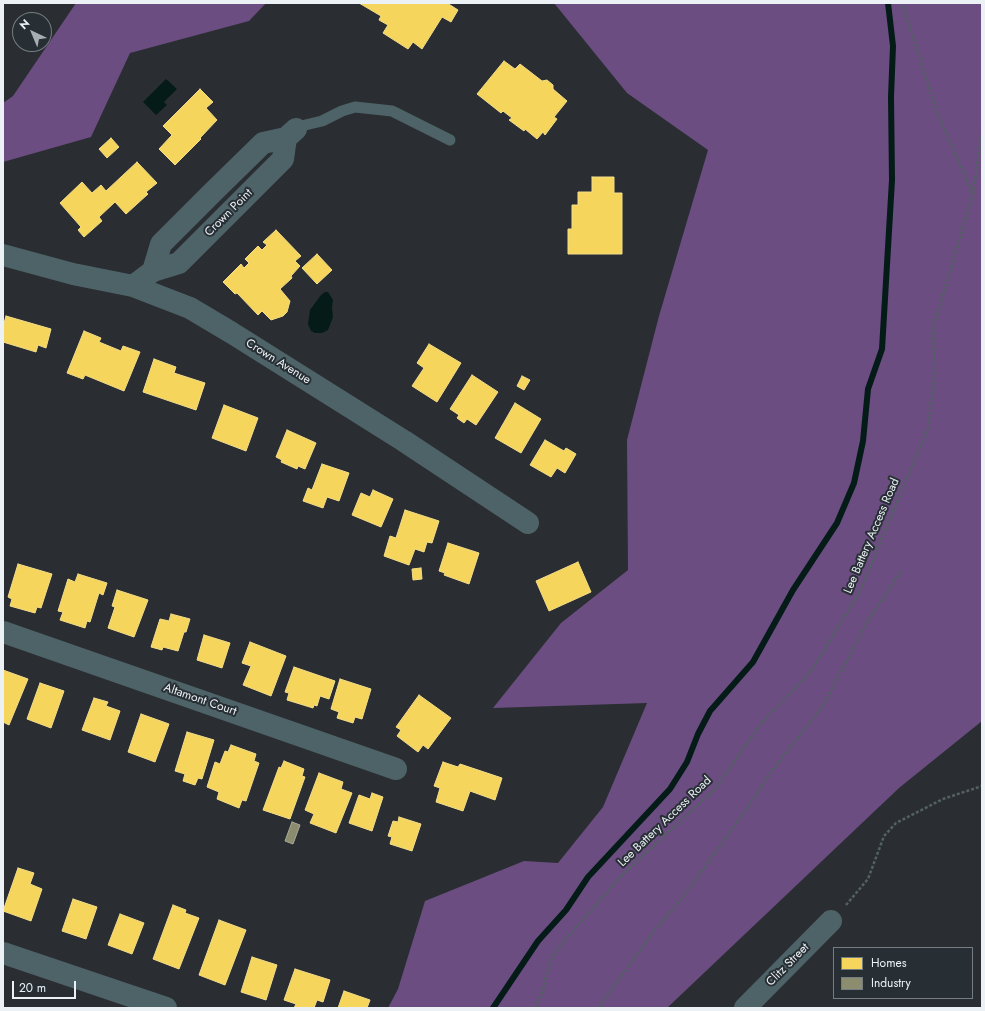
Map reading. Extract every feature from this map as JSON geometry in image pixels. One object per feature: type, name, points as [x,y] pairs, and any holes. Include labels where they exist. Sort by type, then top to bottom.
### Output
[{"type":"street","name":"Crown Point","points":[[133,286],[153,271],[179,263],[283,159],[292,133]]},
{"type":"street","name":"Crown Avenue","points":[[3,255],[73,274],[133,286],[190,308],[404,441],[528,523]]},
{"type":"street","name":"Altamont Court","points":[[3,632],[396,769]]},
{"type":"street","name":"Clitz Street","points":[[745,1008],[831,921]]},
{"type":"street","points":[[3,953],[166,1008]]},
{"type":"lane","points":[[292,133],[342,111],[355,107],[392,112],[450,140]]},
{"type":"path","points":[[902,3],[937,112],[973,194]]},
{"type":"path","name":"Lee Battery Access Road","points":[[535,1008],[543,990],[552,957],[565,940],[620,876],[716,789],[758,726],[811,671],[859,593],[928,428],[935,374],[933,329],[973,194],[982,134]]},
{"type":"path","points":[[598,1008],[655,930],[676,907],[748,807],[768,776],[824,704],[869,619],[901,571]]},
{"type":"path","points":[[831,921],[868,878],[884,836],[896,823],[943,799],[982,786]]},
{"type":"shaded area","points":[[76,3],[266,3],[249,21],[130,53],[91,137],[3,162],[3,103],[13,96],[43,52],[52,52],[52,38]]},
{"type":"shaded area","points":[[554,3],[982,3],[982,721],[899,788],[667,1008],[388,1008],[398,989],[425,901],[524,861],[558,863],[603,807],[647,703],[493,708],[561,623],[628,570],[627,440],[659,316],[708,150],[627,93]]},
{"type":"shaded area","points":[[166,79],[177,89],[164,102],[167,105],[156,115],[143,102]]},
{"type":"shaded area","points":[[325,292],[328,292],[333,300],[333,317],[328,330],[322,333],[315,333],[311,331],[308,324],[310,310]]},
{"type":"building: Homes","points":[[359,3],[447,3],[458,10],[451,22],[442,17],[422,49],[413,42],[408,49],[383,33],[388,25],[379,20],[381,16]]},
{"type":"building: Homes","points":[[504,61],[515,69],[520,64],[542,81],[547,80],[553,85],[553,89],[567,101],[554,117],[557,119],[545,135],[543,132],[537,139],[525,129],[524,131],[509,120],[512,118],[503,111],[501,113],[477,94]]},
{"type":"building: Homes","points":[[200,89],[213,102],[206,108],[217,120],[200,138],[201,139],[175,165],[159,149],[172,135],[163,126]]},
{"type":"building: Homes","points":[[111,138],[119,147],[107,158],[99,149]]},
{"type":"building: Homes","points":[[137,162],[157,183],[146,192],[148,194],[126,214],[115,202],[99,217],[102,221],[84,237],[78,230],[81,227],[60,203],[82,182],[92,193],[101,185],[106,191]]},
{"type":"building: Homes","points":[[592,177],[614,177],[614,193],[622,193],[622,254],[568,254],[568,229],[572,229],[572,205],[578,205],[578,192],[592,192]]},
{"type":"building: Homes","points":[[276,230],[301,256],[295,261],[300,266],[291,276],[292,278],[280,289],[290,301],[287,312],[283,316],[271,320],[262,311],[258,315],[237,293],[235,294],[223,282],[241,264],[244,268],[249,263],[245,259],[258,246],[262,250],[267,245],[263,242]]},
{"type":"building: Homes","points":[[317,254],[332,270],[317,284],[302,268]]},
{"type":"building: Homes","points":[[6,316],[51,329],[46,348],[38,345],[36,352],[3,342],[3,327]]},
{"type":"building: Homes","points":[[84,331],[101,338],[99,342],[121,351],[123,346],[140,352],[124,391],[85,375],[83,379],[67,373]]},
{"type":"building: Homes","points":[[429,344],[461,363],[437,402],[412,386],[424,368],[417,363]]},
{"type":"building: Homes","points":[[154,359],[176,367],[174,373],[205,383],[196,410],[143,392]]},
{"type":"building: Homes","points":[[472,375],[498,392],[476,425],[467,419],[464,423],[457,418],[459,415],[450,409]]},
{"type":"building: Homes","points":[[522,376],[530,380],[524,390],[517,386]]},
{"type":"building: Homes","points":[[515,403],[541,419],[521,453],[495,438]]},
{"type":"building: Homes","points":[[224,405],[258,418],[246,451],[212,438]]},
{"type":"building: Homes","points":[[287,430],[316,443],[305,469],[298,466],[297,469],[281,462],[282,460],[276,457]]},
{"type":"building: Homes","points":[[545,440],[564,451],[566,448],[576,454],[565,473],[557,468],[551,477],[530,465]]},
{"type":"building: Homes","points":[[322,464],[349,473],[339,501],[327,497],[323,508],[303,501],[308,488],[312,490]]},
{"type":"building: Homes","points":[[373,490],[393,499],[381,527],[352,515],[361,493],[370,497]]},
{"type":"building: Homes","points":[[405,510],[439,521],[432,543],[427,542],[424,552],[415,549],[409,565],[384,556],[390,536],[396,538]]},
{"type":"building: Homes","points":[[448,543],[479,553],[469,584],[444,575],[445,573],[439,571]]},
{"type":"building: Homes","points":[[578,562],[591,592],[549,611],[536,581]]},
{"type":"building: Homes","points":[[18,564],[52,574],[41,608],[37,607],[35,613],[10,606],[12,599],[8,597]]},
{"type":"building: Homes","points":[[421,568],[422,579],[413,580],[412,569]]},
{"type":"building: Homes","points":[[78,574],[107,583],[103,595],[99,593],[90,622],[87,621],[85,628],[60,620],[63,612],[58,611],[68,579],[75,582]]},
{"type":"building: Homes","points":[[117,590],[148,600],[134,637],[108,628],[115,607],[112,606]]},
{"type":"building: Homes","points":[[171,614],[190,619],[178,651],[163,647],[162,650],[151,647],[160,619],[169,621]]},
{"type":"building: Homes","points":[[204,635],[230,643],[222,668],[197,660]]},
{"type":"building: Homes","points":[[250,642],[286,656],[271,696],[243,685],[251,666],[242,663]]},
{"type":"building: Homes","points":[[294,667],[335,681],[329,699],[320,696],[317,706],[314,705],[313,708],[287,700],[289,693],[285,692]]},
{"type":"building: Homes","points":[[3,670],[28,679],[9,725],[3,722]]},
{"type":"building: Homes","points":[[340,679],[371,689],[362,719],[355,717],[353,723],[337,718],[339,712],[331,709]]},
{"type":"building: Homes","points":[[40,683],[64,691],[51,728],[27,719]]},
{"type":"building: Homes","points":[[419,695],[451,718],[428,749],[423,745],[418,752],[397,736],[401,730],[396,727]]},
{"type":"building: Homes","points":[[94,698],[108,702],[106,706],[120,711],[110,740],[82,730]]},
{"type":"building: Homes","points":[[141,714],[169,724],[155,762],[128,752]]},
{"type":"building: Homes","points":[[187,732],[214,740],[202,779],[198,778],[195,785],[183,781],[185,774],[175,771]]},
{"type":"building: Homes","points":[[231,745],[256,754],[254,761],[259,763],[246,801],[242,800],[239,808],[217,799],[219,792],[207,787],[215,762],[220,764],[225,751],[228,752]]},
{"type":"building: Homes","points":[[284,761],[304,769],[302,776],[305,777],[290,819],[263,810],[279,767],[281,768]]},
{"type":"building: Homes","points":[[443,762],[458,767],[460,764],[502,778],[495,800],[470,791],[463,811],[436,802],[440,788],[434,786]]},
{"type":"building: Homes","points":[[319,773],[343,782],[341,789],[352,793],[336,833],[310,823],[314,814],[305,810]]},
{"type":"building: Homes","points":[[372,793],[383,797],[372,831],[349,823],[359,795],[370,799]]},
{"type":"building: Homes","points":[[399,817],[421,824],[412,851],[390,844],[392,837],[388,836],[393,821],[398,822]]},
{"type":"building: Homes","points":[[18,868],[34,873],[30,884],[42,889],[31,921],[3,911]]},
{"type":"building: Homes","points":[[73,899],[97,907],[86,939],[62,931]]},
{"type":"building: Homes","points":[[173,905],[186,910],[185,913],[199,918],[179,969],[153,959]]},
{"type":"building: Homes","points":[[120,914],[144,923],[132,954],[108,945]]},
{"type":"building: Homes","points":[[219,920],[246,930],[225,985],[199,975]]},
{"type":"building: Homes","points":[[252,957],[277,965],[266,1000],[241,992]]},
{"type":"building: Homes","points":[[295,969],[330,980],[323,1002],[317,1000],[314,1008],[294,1008],[296,1004],[284,1000]]},
{"type":"building: Homes","points":[[344,991],[370,1000],[367,1008],[338,1008]]},
{"type":"building: Industry","points":[[292,822],[300,825],[293,844],[285,841]]},
{"type":"waterway","points":[[493,1008],[538,941],[566,910],[588,877],[670,789],[687,762],[698,734],[710,711],[753,662],[793,590],[837,523],[854,483],[863,441],[868,389],[882,349],[892,180],[891,97],[893,46],[888,3]]}]
